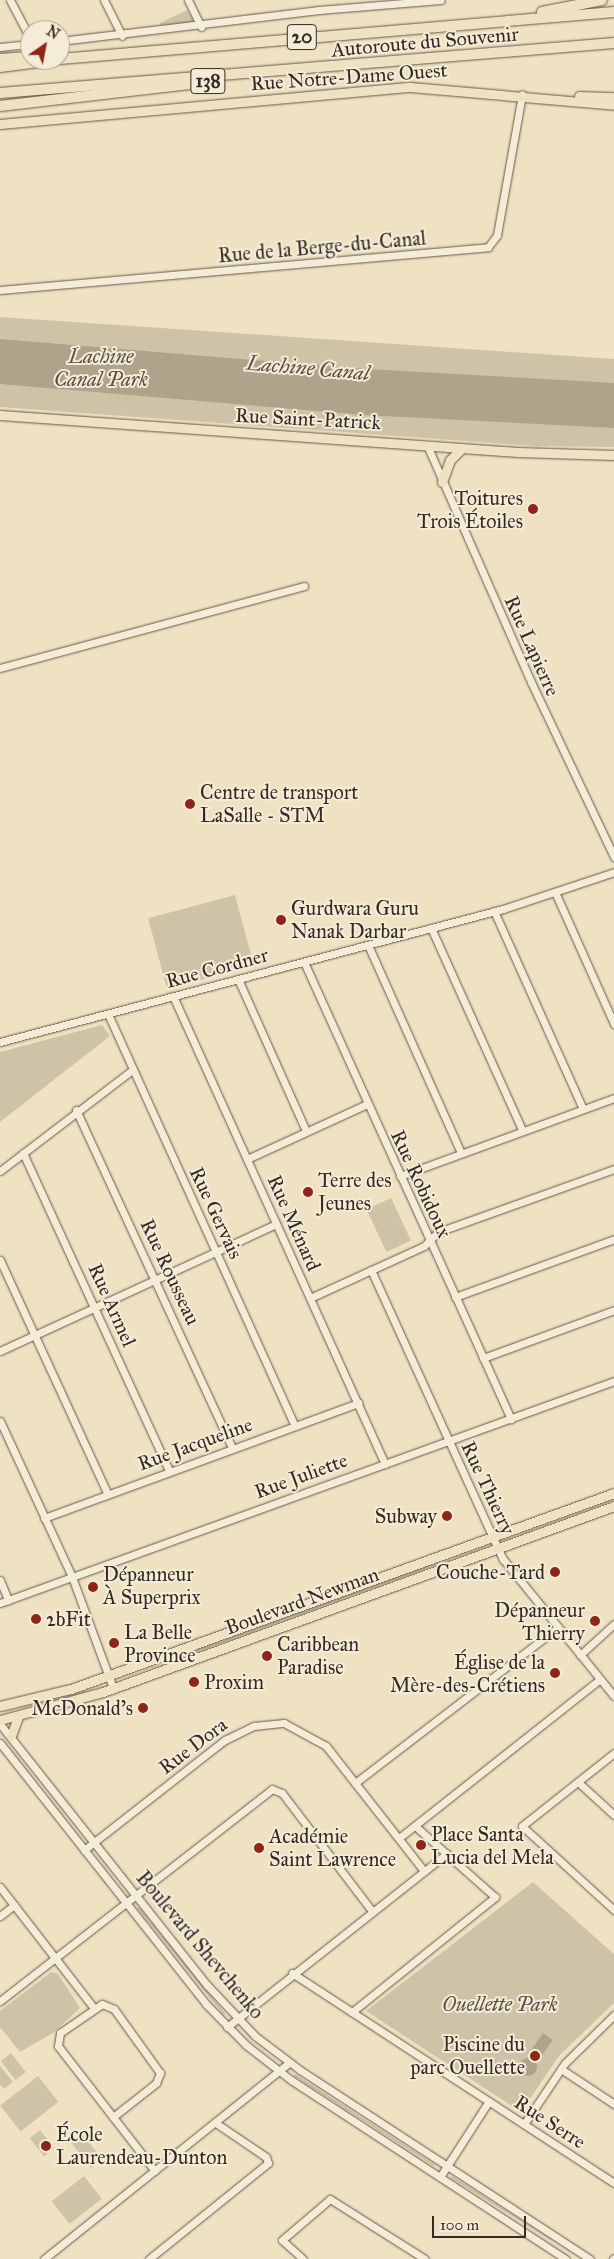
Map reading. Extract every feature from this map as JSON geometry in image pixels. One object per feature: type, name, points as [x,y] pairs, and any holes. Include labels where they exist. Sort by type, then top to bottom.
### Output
[{"type":"highway","points":[[502,20],[602,0]]},
{"type":"highway","name":"Autoroute du Souvenir","points":[[70,57],[614,12]]},
{"type":"highway","name":"Autoroute du Souvenir","points":[[0,92],[263,73],[614,43]]},
{"type":"highway","points":[[0,59],[20,58]]},
{"type":"highway","points":[[0,67],[20,64]]},
{"type":"highway","name":"138","points":[[0,106],[263,73]]},
{"type":"main road","name":"Rue Notre-Dame Ouest","points":[[0,124],[410,86],[522,94],[614,97]]},
{"type":"main road","name":"Rue Notre-Dame Ouest","points":[[522,94],[614,105]]},
{"type":"main road","name":"Rue Saint-Patrick","points":[[0,414],[462,448],[614,455]]},
{"type":"main road","points":[[442,482],[450,460],[462,448]]},
{"type":"main road","name":"Boulevard Newman","points":[[0,1706],[43,1698],[614,1493]]},
{"type":"main road","name":"Boulevard Newman","points":[[0,1722],[113,1688],[614,1506]]},
{"type":"main road","points":[[11,1736],[18,1717]]},
{"type":"street","points":[[10,0],[21,20]]},
{"type":"street","points":[[104,0],[122,36]]},
{"type":"street","points":[[188,0],[201,27]]},
{"type":"street","points":[[70,40],[201,27],[319,10],[441,0]]},
{"type":"street","points":[[0,47],[20,45]]},
{"type":"street","name":"Rue de la Berge-du-Canal","points":[[0,290],[488,247],[497,235],[522,94]]},
{"type":"street","name":"Rue Lapierre","points":[[427,445],[442,482],[614,857]]},
{"type":"street","points":[[0,668],[304,586]]},
{"type":"street","name":"Rue Cordner","points":[[0,1042],[494,911],[614,872]]},
{"type":"street","points":[[555,892],[614,1024]]},
{"type":"street","points":[[494,911],[582,1109]]},
{"type":"street","points":[[431,928],[522,1130]]},
{"type":"street","points":[[368,945],[462,1153]]},
{"type":"street","name":"Rue Robidoux","points":[[304,962],[511,1418]]},
{"type":"street","points":[[238,979],[306,1131]]},
{"type":"street","name":"Rue Ménard","points":[[174,996],[385,1464]]},
{"type":"street","name":"Rue Gervais","points":[[108,1014],[295,1426]]},
{"type":"street","points":[[0,1171],[76,1110],[132,1070]]},
{"type":"street","points":[[400,1176],[614,1098]]},
{"type":"street","points":[[247,1159],[367,1104]]},
{"type":"street","name":"Rue Rousseau","points":[[76,1110],[232,1448]]},
{"type":"street","name":"Rue Armel","points":[[23,1153],[169,1471]]},
{"type":"street","points":[[310,1298],[430,1240],[438,1232],[614,1168]]},
{"type":"street","points":[[0,1351],[276,1224]]},
{"type":"street","points":[[455,1297],[614,1239]]},
{"type":"street","points":[[0,1260],[107,1494]]},
{"type":"street","name":"Rue Thierry","points":[[371,1270],[498,1548],[558,1627],[614,1696]]},
{"type":"street","points":[[483,1358],[614,1310]]},
{"type":"street","name":"Rue Juliette","points":[[0,1603],[614,1381]]},
{"type":"street","name":"Rue Jacqueline","points":[[44,1518],[359,1403]]},
{"type":"street","points":[[0,1421],[72,1577],[113,1688]]},
{"type":"street","points":[[0,1580],[8,1600]]},
{"type":"street","points":[[580,1655],[614,1624]]},
{"type":"street","points":[[355,1783],[558,1627]]},
{"type":"street","points":[[399,1838],[600,1679]]},
{"type":"street","name":"Boulevard Shevchenko","points":[[0,1722],[236,2018],[289,2063],[590,2259]]},
{"type":"street","name":"Rue Dora","points":[[84,1850],[225,1740],[254,1726],[284,1723],[298,1728],[326,1746],[424,1871]]},
{"type":"street","name":"Boulevard Shevchenko","points":[[0,1743],[125,1902],[227,2027],[280,2072],[565,2259]]},
{"type":"street","points":[[614,1753],[522,1826],[614,1910]]},
{"type":"street","points":[[578,1782],[614,1815]]},
{"type":"street","points":[[0,2001],[272,1788],[282,1793],[372,1911]]},
{"type":"street","points":[[352,2012],[495,1897],[415,1826]]},
{"type":"street","points":[[227,2027],[292,1973],[447,1853]]},
{"type":"street","points":[[0,1887],[93,2007]]},
{"type":"street","points":[[0,1916],[14,1905]]},
{"type":"street","name":"Rue Serre","points":[[292,1973],[614,2183]]},
{"type":"street","points":[[113,2117],[156,2083],[160,2073],[114,2008],[102,2004],[93,2007],[60,2034],[58,2044],[113,2117],[155,2171]]},
{"type":"street","points":[[524,2124],[561,2069],[612,2020]]},
{"type":"street","points":[[44,2259],[216,2124],[289,2063]]},
{"type":"street","points":[[561,2069],[614,2104]]},
{"type":"street","points":[[440,2177],[489,2102]]},
{"type":"street","points":[[149,2259],[268,2163],[266,2157],[216,2124]]},
{"type":"street","points":[[303,2259],[282,2240],[330,2199],[425,2259]]},
{"type":"green space","points":[[187,10],[194,22],[160,28],[160,23]]},
{"type":"green space","name":"Lachine Canal Park","points":[[0,317],[614,359],[614,447],[535,446],[0,407]]},
{"type":"green space","points":[[235,895],[254,966],[167,989],[148,918]]},
{"type":"green space","points":[[102,1025],[110,1036],[0,1122],[0,1052]]},
{"type":"green space","points":[[391,1198],[411,1241],[386,1252],[367,1209]]},
{"type":"green space","points":[[446,1559],[420,1571],[156,1667],[192,1651]]},
{"type":"green space","name":"Ouellette Park","points":[[533,1882],[614,1954],[614,2003],[559,2056],[521,2112],[366,2011]]},
{"type":"green space","points":[[139,1907],[225,2013],[224,2015],[137,1908]]},
{"type":"green space","points":[[51,1972],[58,1974],[80,2008],[53,2033],[20,2052],[0,2027],[0,2011]]},
{"type":"green space","points":[[11,2053],[26,2072],[16,2080],[1,2061]]},
{"type":"green space","points":[[0,2066],[13,2082],[4,2089],[0,2084]]},
{"type":"green space","points":[[295,2074],[435,2165],[294,2076]]},
{"type":"green space","points":[[38,2076],[58,2102],[20,2132],[0,2106]]},
{"type":"green space","points":[[40,2130],[54,2148],[44,2156],[30,2138]]},
{"type":"green space","points":[[82,2134],[102,2159],[91,2168],[71,2143]]},
{"type":"green space","points":[[84,2176],[102,2199],[70,2224],[52,2201]]},
{"type":"green space","points":[[452,2176],[551,2239],[551,2240],[451,2178]]},
{"type":"water","name":"Lachine Canal","points":[[0,339],[350,368],[614,383],[614,428],[364,415],[0,384]]},
{"type":"water","points":[[543,2033],[553,2040],[539,2060],[529,2053]]},
{"type":"water","points":[[528,2058],[534,2061],[537,2067],[534,2073],[528,2076],[522,2073],[519,2067],[522,2061]]},
{"type":"place","name":"Toitures Trois Étoiles","points":[[533,509]]},
{"type":"place","name":"Centre de transport LaSalle - STM","points":[[190,804]]},
{"type":"place","name":"Gurdwara Guru Nanak Darbar","points":[[281,920]]},
{"type":"place","name":"Terre des Jeunes","points":[[308,1192]]},
{"type":"place","name":"Subway","points":[[447,1516]]},
{"type":"place","name":"Couche-Tard","points":[[555,1572]]},
{"type":"place","name":"Dépanneur À Superprix","points":[[93,1587]]},
{"type":"place","name":"2bFit","points":[[36,1619]]},
{"type":"place","name":"Dépanneur Thierry","points":[[595,1621]]},
{"type":"place","name":"La Belle Province","points":[[114,1643]]},
{"type":"place","name":"Caribbean Paradise","points":[[267,1656]]},
{"type":"place","name":"Église de la Mère-des-Crétiens","points":[[555,1673]]},
{"type":"place","name":"Proxim","points":[[194,1682]]},
{"type":"place","name":"McDonald's","points":[[143,1708]]},
{"type":"place","name":"Place Santa Lucia del Mela","points":[[421,1845]]},
{"type":"place","name":"Académie Saint Lawrence","points":[[259,1848]]},
{"type":"place","name":"Piscine du parc Ouellette","points":[[535,2056]]},
{"type":"place","name":"École Laurendeau-Dunton","points":[[46,2146]]}]
